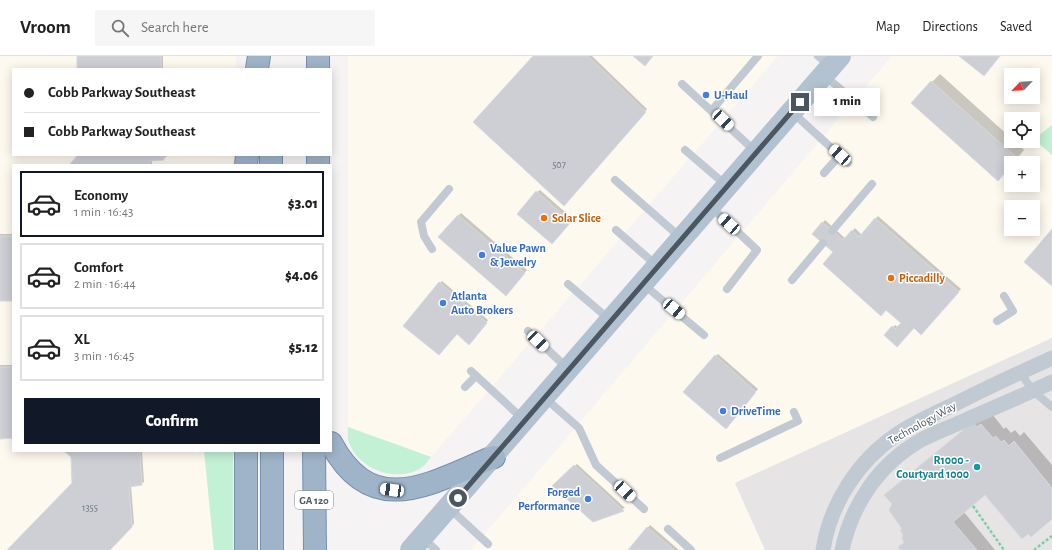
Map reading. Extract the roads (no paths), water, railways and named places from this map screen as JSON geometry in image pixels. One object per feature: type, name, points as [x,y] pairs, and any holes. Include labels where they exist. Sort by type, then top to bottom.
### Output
[{"type":"highway","points":[[257,68],[259,56]]},
{"type":"highway","points":[[271,56],[271,68]]},
{"type":"highway","points":[[318,56],[318,68]]},
{"type":"highway","points":[[332,445],[344,464],[363,481],[376,488],[392,490],[410,489],[426,484],[494,457]]},
{"type":"highway","points":[[246,452],[246,550]]},
{"type":"highway","points":[[272,452],[272,550]]},
{"type":"highway","name":"GA 120","points":[[314,452],[315,550]]},
{"type":"main road","points":[[423,546],[448,508],[494,457],[757,152],[792,111],[828,63]]},
{"type":"street","name":"Technology Way","points":[[823,550],[830,521],[845,489],[860,469],[886,443],[914,424],[1052,358]]},
{"type":"street","name":"Technology Way","points":[[842,550],[851,517],[861,499],[876,477],[895,458],[922,439],[1052,382]]},
{"type":"lane","points":[[712,110],[758,56]]},
{"type":"lane","points":[[828,63],[873,117]]},
{"type":"lane","points":[[682,84],[757,152]]},
{"type":"lane","points":[[792,111],[848,163]]},
{"type":"lane","points":[[685,150],[727,186]]},
{"type":"lane","points":[[824,173],[840,155]]},
{"type":"lane","points":[[615,180],[682,239]]},
{"type":"lane","points":[[832,231],[872,184]]},
{"type":"lane","points":[[432,248],[424,236],[421,222],[449,189]]},
{"type":"lane","points":[[710,206],[757,250],[727,289]]},
{"type":"lane","points":[[616,230],[658,266]]},
{"type":"lane","points":[[792,280],[823,244]]},
{"type":"lane","points":[[643,283],[704,335]]},
{"type":"lane","points":[[568,284],[610,321]]},
{"type":"lane","points":[[997,321],[1013,311],[1004,296]]},
{"type":"lane","points":[[528,331],[568,370]]},
{"type":"lane","points":[[1020,372],[1033,391],[1052,407]]},
{"type":"lane","points":[[465,387],[473,373],[525,420]]},
{"type":"lane","points":[[545,397],[580,428],[596,465],[644,509]]},
{"type":"lane","points":[[720,458],[798,421],[794,412]]},
{"type":"lane","points":[[448,508],[488,544]]},
{"type":"lane","points":[[668,529],[691,550]]},
{"type":"place","name":"U-Haul","points":[[706,95]]},
{"type":"place","name":"Solar Slice","points":[[544,218]]},
{"type":"place","name":"Value Pawn & Jewelry","points":[[482,255]]},
{"type":"place","name":"Piccadilly","points":[[891,278]]},
{"type":"place","name":"Atlanta Auto Brokers","points":[[443,303]]},
{"type":"place","name":"DriveTime","points":[[723,411]]},
{"type":"place","name":"R1000 - Courtyard 1000","points":[[977,467]]},
{"type":"place","name":"Forged Performance","points":[[588,499]]}]
